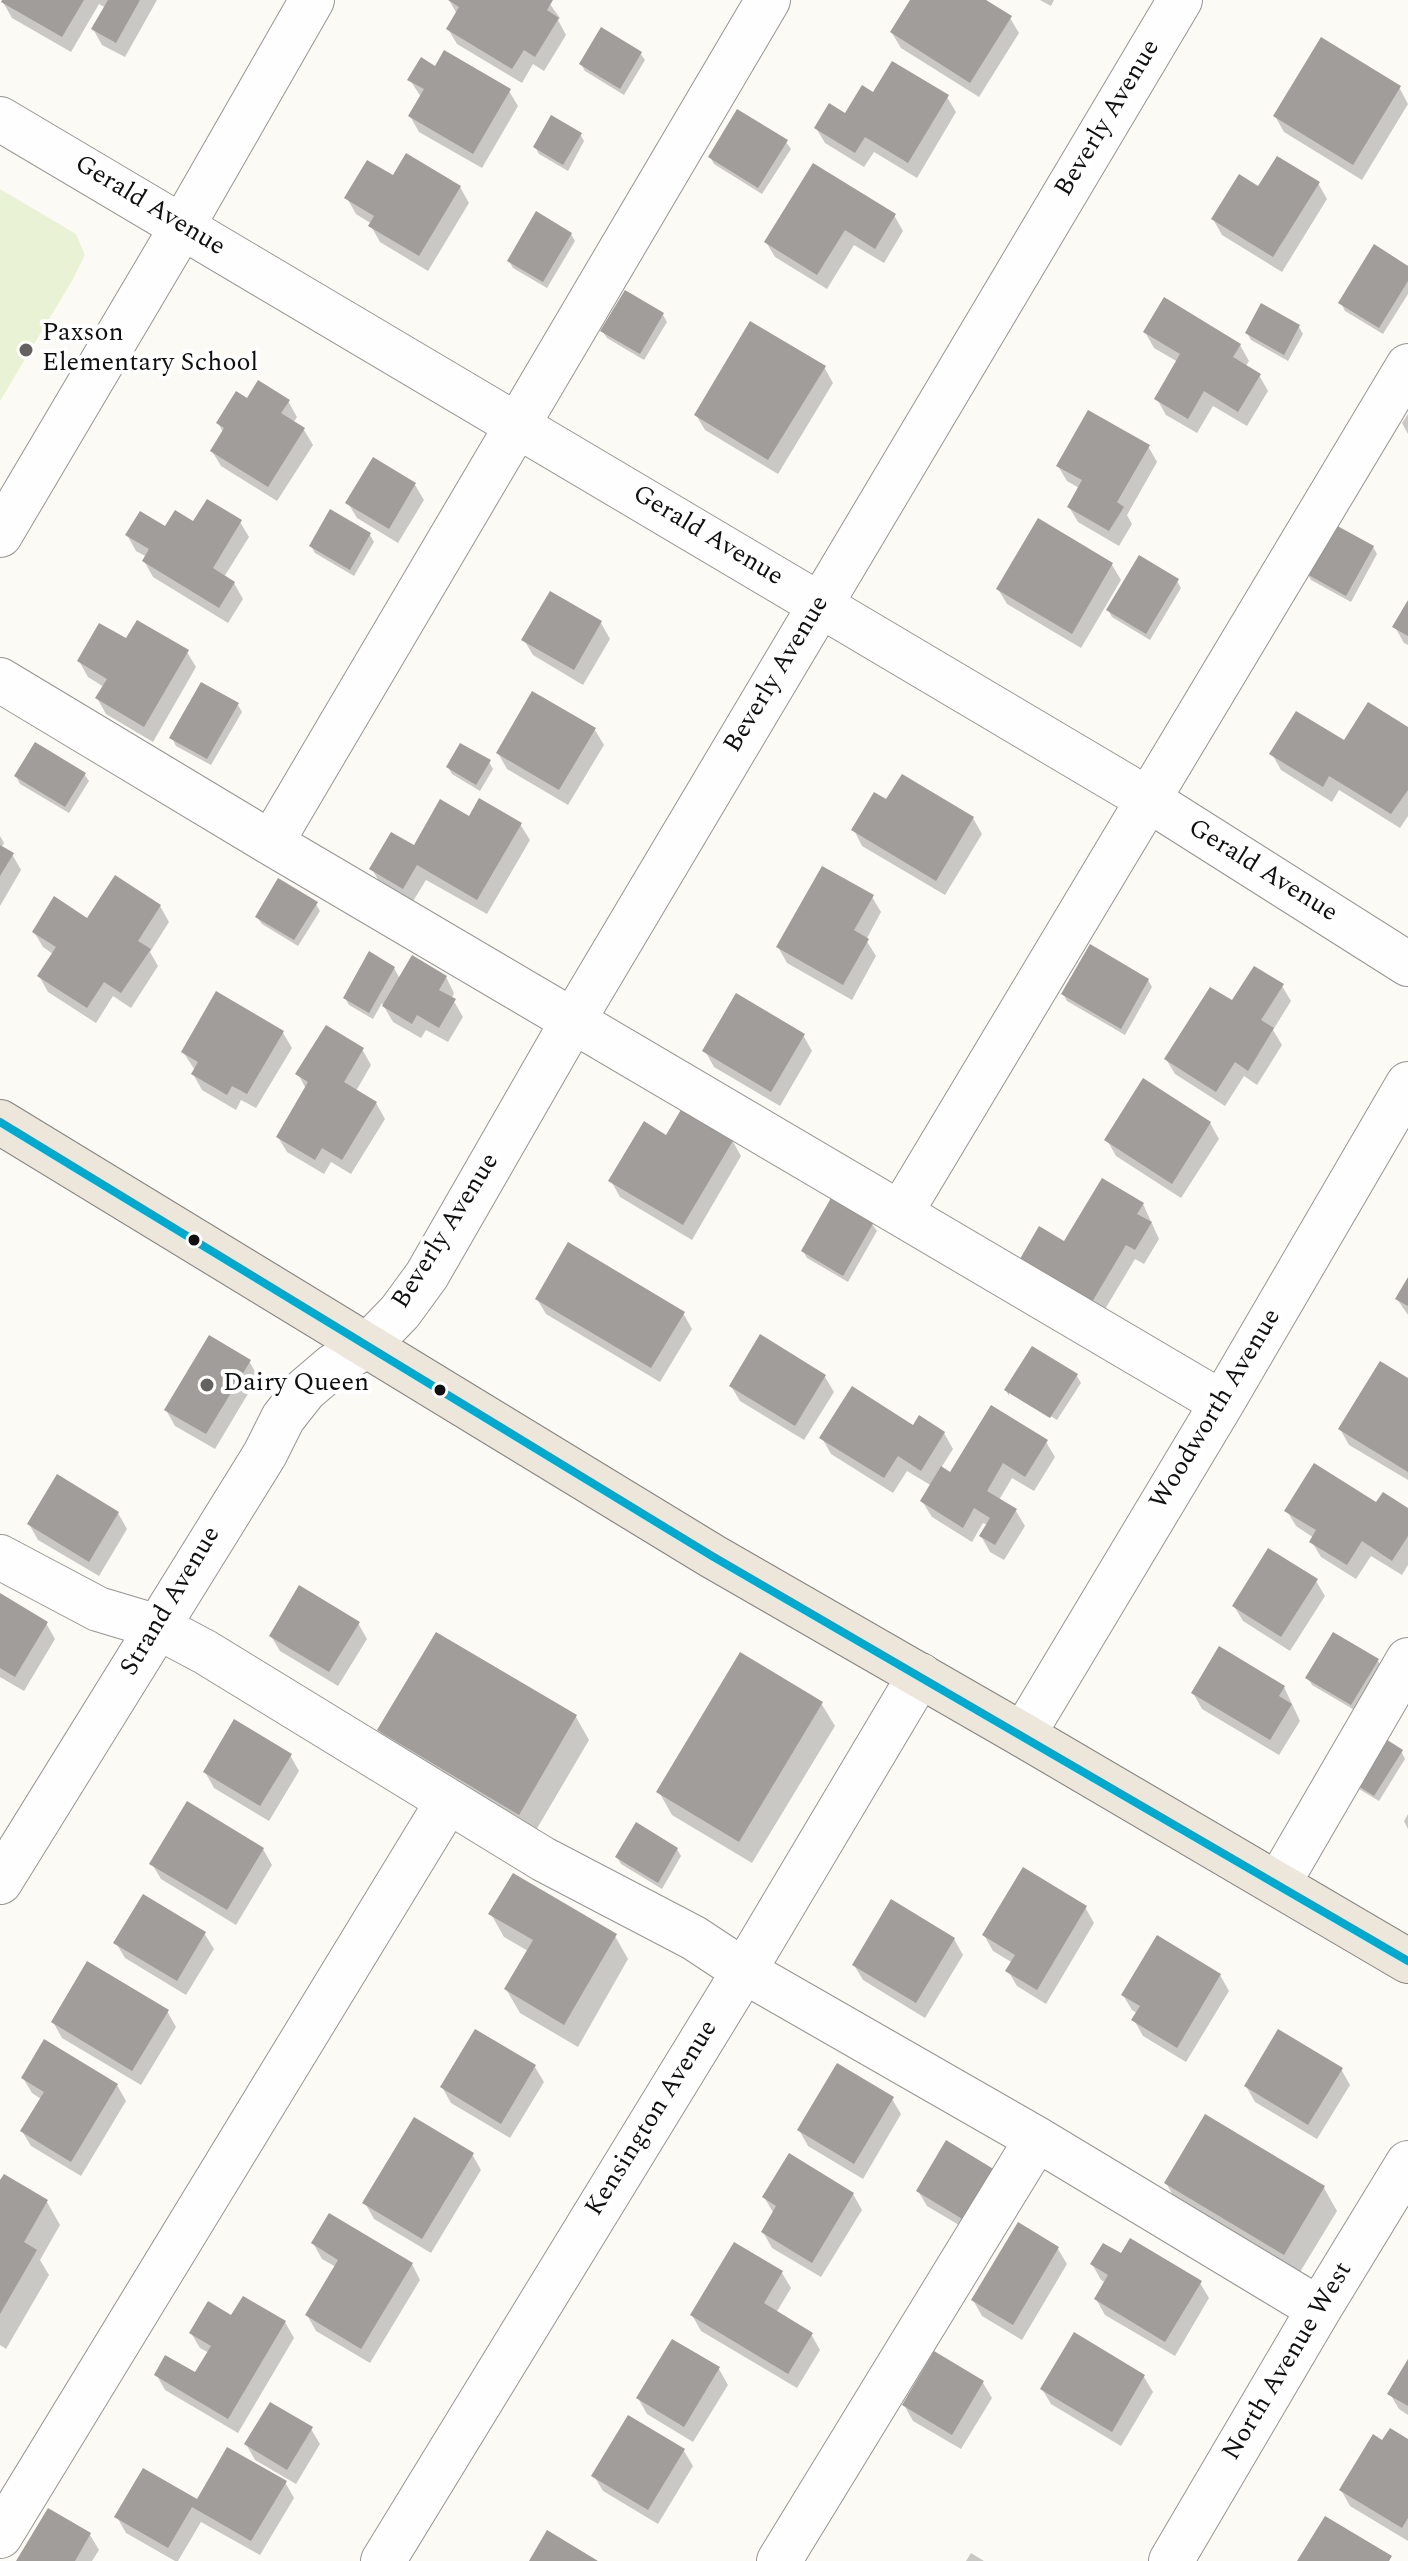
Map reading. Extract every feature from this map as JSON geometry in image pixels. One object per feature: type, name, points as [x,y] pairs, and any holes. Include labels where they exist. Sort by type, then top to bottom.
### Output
[{"type":"main road","points":[[0,1122],[712,1556],[1408,1961]]},
{"type":"street","points":[[0,535],[312,0]]},
{"type":"street","points":[[271,843],[768,0]]},
{"type":"street","name":"Beverly Avenue","points":[[368,1345],[400,1312],[427,1275],[819,604],[1180,0]]},
{"type":"street","name":"Gerald Avenue","points":[[0,119],[1149,800],[1408,964]]},
{"type":"street","points":[[901,1212],[1408,366]]},
{"type":"street","points":[[0,680],[1222,1403]]},
{"type":"street","name":"Woodworth Avenue","points":[[1023,1735],[1408,1084]]},
{"type":"street","name":"Strand Avenue","points":[[0,1882],[265,1454],[283,1418],[305,1390],[323,1374],[368,1345]]},
{"type":"street","points":[[0,1557],[98,1609],[158,1627],[205,1652],[543,1859],[694,1938],[744,1971],[1037,2139],[1319,2309]]},
{"type":"street","points":[[1278,1884],[1408,1660]]},
{"type":"street","name":"Kensington Avenue","points":[[383,2561],[744,1971],[920,1675]]},
{"type":"street","points":[[0,2536],[448,1801]]},
{"type":"street","points":[[779,2561],[1037,2139]]},
{"type":"street","name":"North Avenue West","points":[[1171,2561],[1408,2163]]},
{"type":"green space","name":"Paxson Elementary School","points":[[0,189],[76,234],[85,255],[0,401]]},
{"type":"building","points":[[2,0],[84,0],[62,37]]},
{"type":"building","points":[[108,0],[140,0],[116,43],[91,29]]},
{"type":"building","points":[[448,0],[553,0],[547,10],[559,18],[535,57],[524,50],[512,69],[446,29],[459,7]]},
{"type":"building","points":[[910,0],[986,0],[1012,16],[970,83],[890,32]]},
{"type":"building","points":[[601,27],[642,52],[620,89],[579,64]]},
{"type":"building","points":[[1321,37],[1401,86],[1353,165],[1273,116]]},
{"type":"building","points":[[444,50],[511,89],[473,154],[408,116],[424,89],[407,80],[421,57],[435,66]]},
{"type":"building","points":[[892,61],[949,95],[908,163],[865,137],[855,153],[814,128],[829,103],[845,113],[862,85],[873,92]]},
{"type":"building","points":[[737,109],[788,140],[758,188],[708,157]]},
{"type":"building","points":[[551,115],[582,133],[563,165],[533,147]]},
{"type":"building","points":[[406,153],[461,186],[419,256],[368,226],[374,216],[344,198],[367,160],[393,175]]},
{"type":"building","points":[[1277,156],[1320,182],[1273,257],[1211,219],[1239,174],[1258,186]]},
{"type":"building","points":[[813,163],[896,214],[875,249],[845,230],[817,275],[764,242]]},
{"type":"building","points":[[536,211],[572,233],[543,282],[507,261]]},
{"type":"building","points":[[1374,244],[1408,266],[1408,281],[1379,328],[1338,303]]},
{"type":"building","points":[[625,290],[664,313],[640,354],[600,331]]},
{"type":"building","points":[[1164,297],[1241,344],[1233,357],[1261,374],[1238,412],[1204,391],[1188,419],[1154,399],[1180,354],[1143,332]]},
{"type":"building","points":[[1261,303],[1300,325],[1284,355],[1245,333]]},
{"type":"building","points":[[750,321],[826,366],[768,460],[694,415]]},
{"type":"building","points":[[258,380],[290,400],[281,413],[305,428],[268,487],[210,451],[224,428],[216,423],[236,391],[247,398]]},
{"type":"building","points":[[1088,410],[1150,445],[1117,502],[1124,507],[1109,531],[1067,507],[1082,480],[1056,466]]},
{"type":"building","points":[[373,457],[416,483],[389,529],[345,503]]},
{"type":"building","points":[[207,499],[242,520],[213,568],[235,582],[219,608],[142,561],[149,549],[125,535],[140,511],[165,526],[175,510],[193,521]]},
{"type":"building","points":[[330,509],[371,533],[350,570],[309,546]]},
{"type":"building","points":[[1038,518],[1113,563],[1072,634],[996,589]]},
{"type":"building","points":[[1332,523],[1374,546],[1346,596],[1305,573]]},
{"type":"building","points":[[1139,555],[1179,579],[1146,634],[1106,610]]},
{"type":"building","points":[[550,591],[602,621],[574,670],[521,640]]},
{"type":"building","points":[[1408,600],[1408,636],[1392,627]]},
{"type":"building","points":[[137,620],[189,650],[144,727],[95,698],[107,679],[77,661],[99,623],[126,638]]},
{"type":"building","points":[[201,682],[239,703],[207,759],[169,738]]},
{"type":"building","points":[[532,691],[596,728],[559,790],[496,753]]},
{"type":"building","points":[[1368,702],[1408,727],[1408,790],[1391,814],[1329,776],[1323,787],[1269,754],[1296,711],[1344,740]]},
{"type":"building","points":[[35,742],[86,773],[65,807],[14,776]]},
{"type":"building","points":[[460,743],[491,760],[476,785],[446,767]]},
{"type":"building","points":[[902,774],[974,817],[936,881],[851,830],[874,792],[886,799]]},
{"type":"building","points":[[479,798],[522,823],[477,900],[417,865],[403,889],[369,869],[391,832],[414,845],[440,799],[469,816]]},
{"type":"building","points":[[0,845],[14,853],[0,876]]},
{"type":"building","points":[[822,866],[874,895],[854,930],[869,939],[843,985],[776,947]]},
{"type":"building","points":[[115,875],[161,905],[138,941],[151,949],[121,993],[104,982],[87,1008],[37,976],[56,947],[32,932],[54,896],[87,918]]},
{"type":"building","points":[[278,878],[318,902],[294,940],[255,917]]},
{"type":"building","points":[[1090,944],[1149,979],[1121,1029],[1061,994]]},
{"type":"building","points":[[369,951],[395,967],[369,1013],[343,998]]},
{"type":"building","points":[[412,955],[447,976],[439,990],[456,999],[439,1028],[417,1015],[412,1024],[382,1006]]},
{"type":"building","points":[[1254,966],[1284,984],[1261,1020],[1274,1028],[1248,1071],[1235,1062],[1216,1092],[1164,1059],[1210,987],[1232,1000]]},
{"type":"building","points":[[216,991],[284,1031],[247,1094],[232,1086],[227,1095],[191,1074],[198,1062],[181,1052]]},
{"type":"building","points":[[736,993],[805,1034],[771,1092],[702,1051]]},
{"type":"building","points":[[326,1025],[364,1048],[344,1082],[377,1102],[342,1160],[322,1148],[315,1160],[276,1137],[308,1082],[295,1074]]},
{"type":"building","points":[[1143,1078],[1211,1122],[1172,1184],[1104,1140]]},
{"type":"building","points":[[682,1108],[734,1139],[683,1225],[608,1181],[644,1121],[666,1135]]},
{"type":"building","points":[[1102,1178],[1144,1203],[1137,1214],[1152,1222],[1135,1250],[1126,1245],[1089,1307],[1017,1264],[1039,1226],[1064,1241]]},
{"type":"building","points":[[831,1198],[874,1222],[843,1276],[801,1251]]},
{"type":"building","points":[[568,1242],[685,1312],[651,1368],[535,1299]]},
{"type":"building","points":[[1408,1277],[1408,1306],[1395,1299]]},
{"type":"building","points":[[760,1334],[826,1375],[795,1426],[729,1386]]},
{"type":"building","name":"Dairy Queen","points":[[209,1335],[251,1360],[206,1434],[164,1410]]},
{"type":"building","points":[[1032,1346],[1078,1374],[1050,1418],[1004,1390]]},
{"type":"building","points":[[1380,1361],[1408,1378],[1408,1472],[1338,1429]]},
{"type":"building","points":[[852,1386],[913,1425],[919,1415],[945,1432],[921,1471],[898,1456],[884,1478],[819,1438]]},
{"type":"building","points":[[991,1405],[1048,1440],[1025,1477],[1003,1463],[987,1491],[1017,1509],[995,1545],[979,1536],[990,1518],[974,1508],[963,1528],[920,1501],[941,1466],[950,1472]]},
{"type":"building","points":[[1314,1463],[1376,1502],[1383,1492],[1408,1508],[1408,1536],[1392,1561],[1362,1541],[1347,1565],[1309,1542],[1316,1530],[1284,1511]]},
{"type":"building","points":[[57,1474],[119,1512],[89,1562],[27,1524]]},
{"type":"building","points":[[1268,1548],[1318,1579],[1281,1637],[1232,1606]]},
{"type":"building","points":[[299,1585],[360,1622],[329,1672],[269,1636]]},
{"type":"building","points":[[0,1593],[48,1622],[15,1677],[0,1668]]},
{"type":"building","points":[[436,1632],[577,1715],[519,1815],[377,1730]]},
{"type":"building","points":[[1333,1632],[1379,1659],[1351,1705],[1305,1678]]},
{"type":"building","points":[[1219,1646],[1285,1686],[1279,1696],[1292,1704],[1270,1740],[1191,1693]]},
{"type":"building","points":[[740,1652],[823,1702],[739,1842],[656,1792]]},
{"type":"building","points":[[234,1719],[292,1754],[260,1806],[203,1772]]},
{"type":"building","points":[[1381,1736],[1403,1750],[1374,1796],[1352,1782]]},
{"type":"building","points":[[187,1801],[264,1848],[227,1910],[149,1864]]},
{"type":"building","points":[[636,1822],[678,1848],[658,1883],[615,1857]]},
{"type":"building","points":[[1023,1867],[1087,1906],[1037,1990],[1005,1971],[1015,1955],[982,1935]]},
{"type":"building","points":[[513,1873],[617,1934],[564,2025],[504,1989],[533,1940],[488,1914]]},
{"type":"building","points":[[143,1894],[206,1932],[177,1981],[113,1943]]},
{"type":"building","points":[[891,1899],[955,1938],[916,2003],[852,1965]]},
{"type":"building","points":[[1157,1935],[1221,1974],[1177,2048],[1131,2020],[1140,2006],[1121,1995]]},
{"type":"building","points":[[87,1961],[169,2010],[132,2071],[51,2022]]},
{"type":"building","points":[[475,2029],[536,2065],[501,2124],[440,2087]]},
{"type":"building","points":[[1278,2029],[1343,2068],[1308,2125],[1244,2086]]},
{"type":"building","points":[[44,2039],[118,2084],[71,2162],[20,2131],[44,2092],[21,2078]]},
{"type":"building","points":[[837,2063],[894,2097],[854,2164],[797,2130]]},
{"type":"building","points":[[1205,2114],[1325,2186],[1284,2255],[1164,2183]]},
{"type":"building","points":[[414,2117],[474,2153],[422,2239],[362,2203]]},
{"type":"building","points":[[946,2140],[995,2170],[964,2220],[916,2191]]},
{"type":"building","points":[[789,2153],[854,2193],[812,2263],[761,2232],[776,2206],[762,2197]]},
{"type":"building","points":[[4,2174],[48,2200],[24,2242],[37,2250],[0,2314],[0,2180]]},
{"type":"building","points":[[329,2213],[413,2263],[361,2349],[305,2315],[338,2260],[311,2243]]},
{"type":"building","points":[[1018,2222],[1059,2247],[1013,2325],[971,2300]]},
{"type":"building","points":[[1130,2238],[1202,2281],[1165,2342],[1094,2299],[1108,2275],[1090,2264],[1103,2243],[1121,2253]]},
{"type":"building","points":[[734,2242],[783,2271],[764,2303],[813,2333],[788,2374],[690,2315]]},
{"type":"building","points":[[243,2296],[286,2321],[228,2419],[154,2375],[165,2355],[195,2372],[211,2346],[189,2333],[208,2301],[231,2315]]},
{"type":"building","points":[[1074,2332],[1145,2375],[1112,2432],[1040,2389]]},
{"type":"building","points":[[672,2339],[720,2367],[684,2427],[636,2398]]},
{"type":"building","points":[[934,2351],[984,2381],[952,2435],[902,2405]]},
{"type":"building","points":[[1408,2359],[1408,2406],[1387,2394]]},
{"type":"building","points":[[270,2402],[313,2427],[287,2470],[244,2444]]},
{"type":"building","points":[[628,2415],[685,2449],[648,2510],[591,2476]]},
{"type":"building","points":[[1390,2428],[1408,2439],[1408,2518],[1402,2528],[1339,2490],[1373,2434],[1382,2440]]},
{"type":"building","points":[[227,2447],[287,2481],[251,2541],[192,2507],[168,2548],[114,2517],[143,2468],[197,2499]]},
{"type":"building","points":[[48,2508],[91,2533],[75,2561],[16,2561]]},
{"type":"building","points":[[1325,2516],[1392,2556],[1389,2561],[1297,2561]]},
{"type":"building","points":[[547,2530],[598,2561],[529,2561]]},
{"type":"transit line","points":[[0,1122],[712,1556],[1408,1961]]},
{"type":"place","name":"Paxson Elementary School","points":[[26,350]]},
{"type":"place","name":"Dairy Queen","points":[[207,1385]]}]
